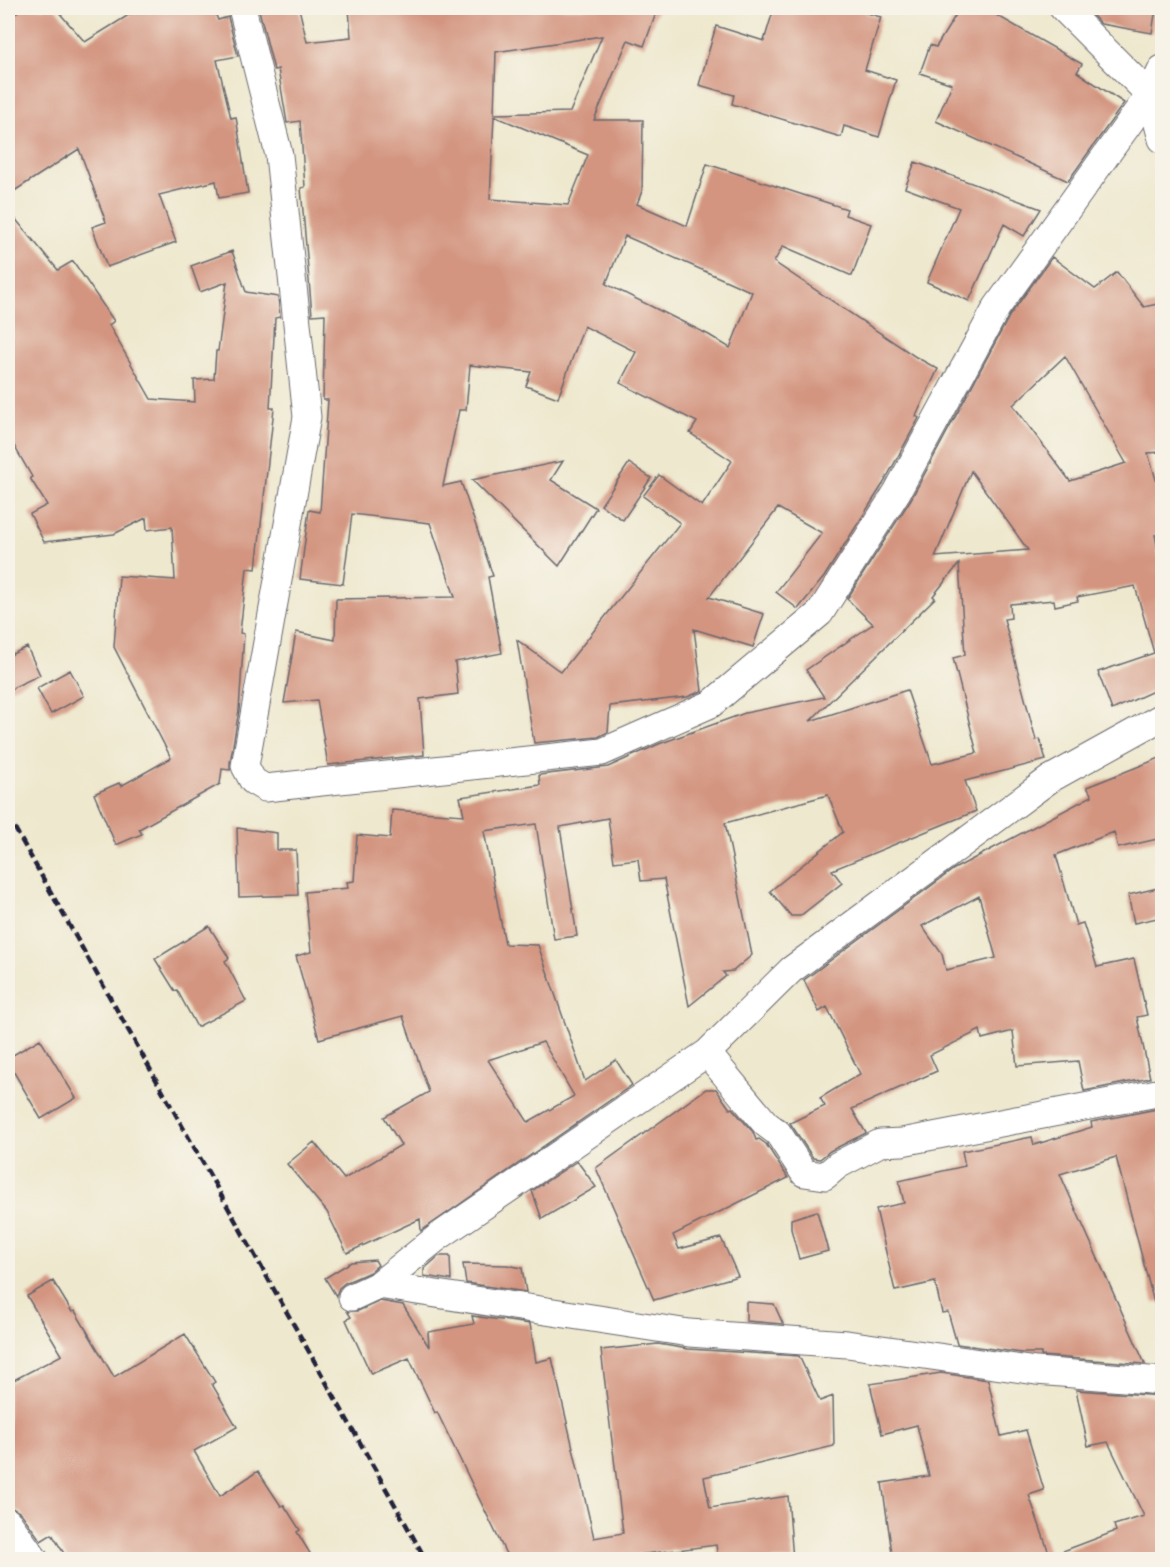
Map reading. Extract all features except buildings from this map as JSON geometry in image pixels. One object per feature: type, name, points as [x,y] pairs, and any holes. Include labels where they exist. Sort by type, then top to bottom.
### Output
[{"type":"street","points":[[242,8],[279,154],[307,417],[245,766],[253,782],[265,788],[602,752],[711,704],[820,613],[897,492],[997,307],[1156,101]]},
{"type":"street","points":[[1064,8],[1156,101]]},
{"type":"street","points":[[1162,69],[1156,101],[1162,139]]},
{"type":"street","points":[[352,1297],[378,1285],[438,1238],[707,1053],[791,969],[1050,779],[1162,717]]},
{"type":"street","points":[[707,1053],[766,1124],[778,1133],[804,1173],[825,1176],[838,1165],[880,1143],[903,1142],[1162,1092]]},
{"type":"street","points":[[378,1285],[689,1333],[848,1344],[1036,1371],[1162,1381]]},
{"type":"street","points":[[8,1522],[35,1560]]},
{"type":"railway","points":[[8,816],[426,1560]]}]
